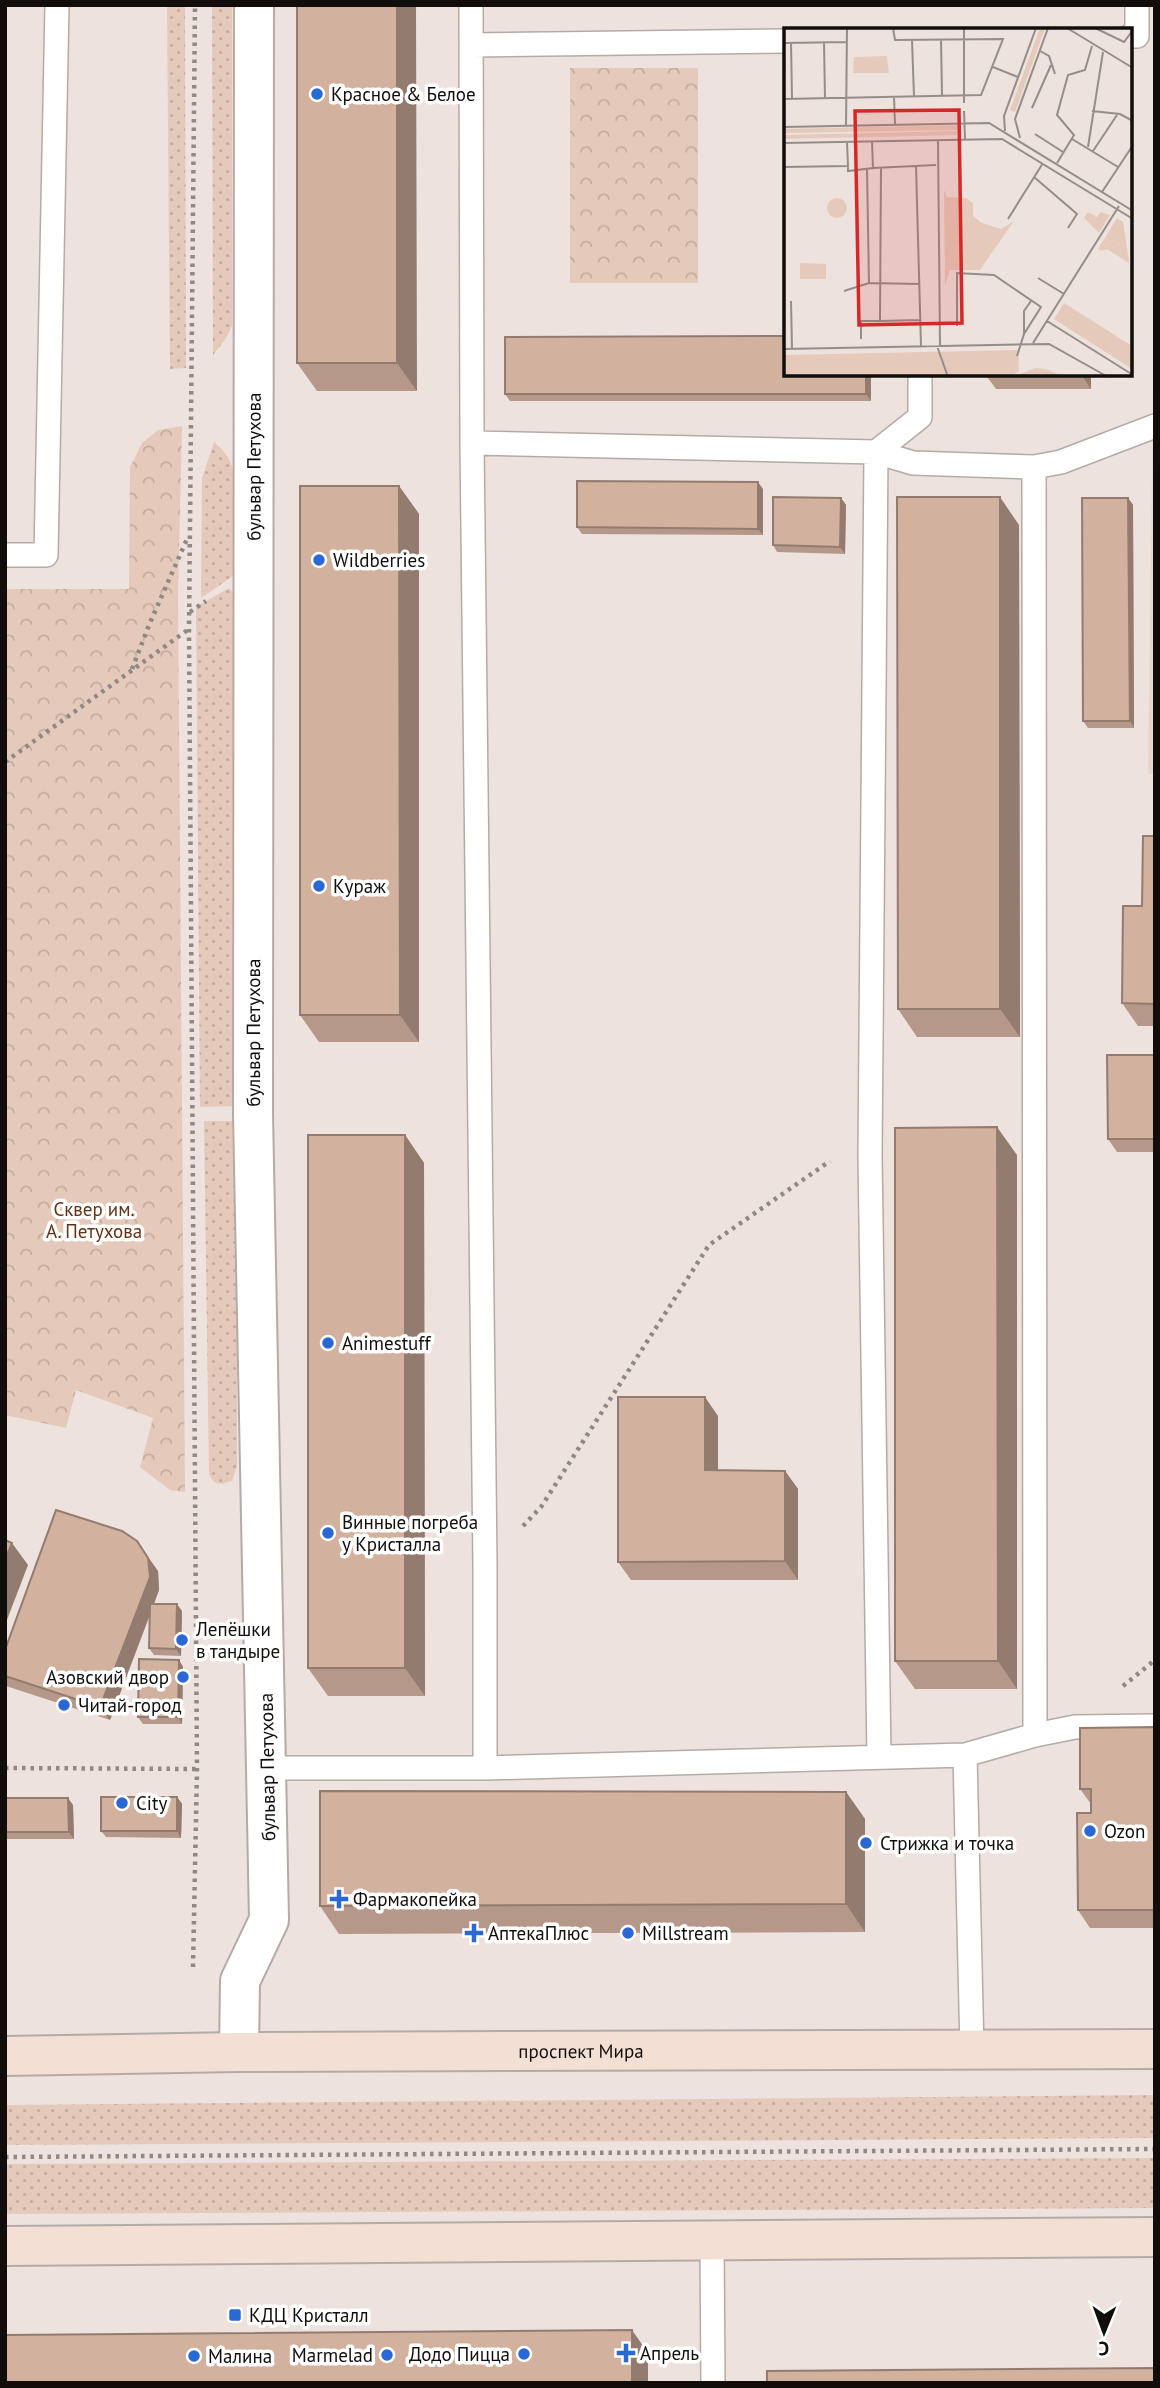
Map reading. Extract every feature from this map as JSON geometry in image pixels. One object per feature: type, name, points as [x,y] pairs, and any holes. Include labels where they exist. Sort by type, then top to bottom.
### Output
[{"type":"main road","name":"проспект Мира","points":[[5,2056],[239,2052],[1155,2049]]},
{"type":"main road","points":[[5,2246],[1155,2237]]},
{"type":"street","name":"бульвар Петухова","points":[[239,2052],[240,1981],[269,1920],[253,1114],[254,5]]},
{"type":"lane","points":[[5,555],[46,555],[57,5]]},
{"type":"lane","points":[[471,5],[472,443],[485,1768]]},
{"type":"lane","points":[[1132,36],[1137,36],[1136,5]]},
{"type":"lane","points":[[471,45],[784,41]]},
{"type":"lane","points":[[876,452],[920,418],[920,376]]},
{"type":"lane","points":[[472,443],[876,452],[913,463],[1034,467],[1061,463],[1155,426]]},
{"type":"lane","points":[[876,452],[870,1155],[878,1756]]},
{"type":"lane","points":[[1034,467],[1035,1735]]},
{"type":"lane","points":[[267,1768],[485,1768],[965,1755],[1035,1735],[1075,1727],[1155,1727]]},
{"type":"lane","points":[[965,1755],[972,2050]]},
{"type":"lane","points":[[712,2241],[713,2383]]},
{"type":"path","points":[[193,1973],[197,1769],[188,629],[195,5]]},
{"type":"path","points":[[132,669],[189,535]]},
{"type":"path","points":[[5,762],[188,629]]},
{"type":"path","points":[[485,1564],[541,1507],[709,1245],[839,1155],[870,1155]]},
{"type":"path","points":[[5,1768],[197,1769]]},
{"type":"path","points":[[5,2157],[1155,2149]]},
{"type":"shaded area","points":[[1155,240],[1155,774],[1148,774]]},
{"type":"green space","points":[[167,5],[185,5],[186,368],[170,369]]},
{"type":"green space","points":[[212,5],[232,5],[232,326],[213,355]]},
{"type":"green space","points":[[570,68],[698,68],[698,283],[570,283]]},
{"type":"green space","name":"Сквер им. А. Петухова","points":[[182,426],[178,594],[185,1492],[170,1490],[140,1467],[153,1418],[76,1390],[66,1428],[5,1415],[5,589],[129,589],[130,467],[142,443],[158,430]]},
{"type":"green space","points":[[214,442],[228,458],[234,475],[236,503],[233,576],[201,598],[202,478]]},
{"type":"green space","points":[[229,588],[234,593],[237,1106],[200,1107],[196,607]]},
{"type":"green space","points":[[204,1121],[237,1121],[237,1466],[232,1481],[221,1484],[214,1482],[209,1475]]},
{"type":"green space","points":[[1155,2095],[1155,2138],[5,2145],[5,2105]]},
{"type":"green space","points":[[1155,2158],[1155,2208],[5,2214],[5,2164]]},
{"type":"building","points":[[297,5],[397,5],[397,363],[297,363]]},
{"type":"building","points":[[784,336],[784,376],[866,376],[866,394],[505,394],[505,337]]},
{"type":"building","points":[[577,481],[758,482],[758,529],[577,527]]},
{"type":"building","points":[[300,486],[399,486],[400,1015],[300,1015]]},
{"type":"building","points":[[773,497],[841,498],[840,547],[773,545]]},
{"type":"building","points":[[897,497],[1000,497],[1000,1009],[898,1009]]},
{"type":"building","points":[[1082,498],[1128,498],[1130,721],[1083,721]]},
{"type":"building","points":[[1143,836],[1155,836],[1155,1004],[1122,1003],[1123,906],[1142,906]]},
{"type":"building","points":[[1107,1055],[1155,1055],[1155,1139],[1108,1139]]},
{"type":"building","points":[[997,1127],[998,1661],[895,1661],[895,1128]]},
{"type":"building","points":[[308,1135],[405,1135],[405,1668],[308,1668]]},
{"type":"building","points":[[618,1397],[705,1397],[705,1470],[785,1471],[785,1561],[618,1562]]},
{"type":"building","points":[[56,1510],[122,1531],[137,1541],[148,1558],[150,1577],[100,1707],[5,1676],[5,1650]]},
{"type":"building","points":[[5,1540],[12,1543],[5,1560]]},
{"type":"building","points":[[150,1604],[177,1604],[176,1649],[149,1648]]},
{"type":"building","points":[[139,1659],[179,1660],[178,1717],[138,1717]]},
{"type":"building","points":[[1155,1727],[1155,1910],[1078,1910],[1077,1813],[1091,1813],[1091,1789],[1080,1789],[1080,1728]]},
{"type":"building","points":[[320,1791],[846,1792],[846,1904],[320,1906]]},
{"type":"building","points":[[101,1797],[177,1797],[177,1831],[101,1831]]},
{"type":"building","points":[[5,1798],[68,1798],[69,1832],[5,1832]]},
{"type":"building","points":[[632,2330],[632,2383],[5,2383],[5,2335]]},
{"type":"building","points":[[1155,2368],[1155,2383],[767,2383],[767,2371]]},
{"type":"place","name":"Красное & Белое","points":[[317,94]]},
{"type":"place","name":"Wildberries","points":[[319,560]]},
{"type":"place","name":"Кураж","points":[[319,886]]},
{"type":"place","name":"Animestuff","points":[[328,1343]]},
{"type":"place","name":"Винные погреба у Кристалла","points":[[328,1533]]},
{"type":"place","name":"Лепёшки в тандыре","points":[[182,1640]]},
{"type":"place","name":"Азовский двор","points":[[183,1677]]},
{"type":"place","name":"Читай-город","points":[[64,1705]]},
{"type":"place","name":"City","points":[[122,1803]]},
{"type":"place","name":"Ozon","points":[[1090,1831]]},
{"type":"place","name":"Стрижка и точка","points":[[866,1843]]},
{"type":"place","name":"Фармакопейка","points":[[339,1899]]},
{"type":"place","name":"АптекаПлюс","points":[[474,1933]]},
{"type":"place","name":"Millstream","points":[[628,1933]]},
{"type":"place","name":"КДЦ Кристалл","points":[[235,2315]]},
{"type":"place","name":"Апрель","points":[[626,2353]]},
{"type":"place","name":"Додо Пицца","points":[[524,2354]]},
{"type":"place","name":"Marmelad","points":[[387,2355]]},
{"type":"place","name":"Малина","points":[[194,2356]]}]
